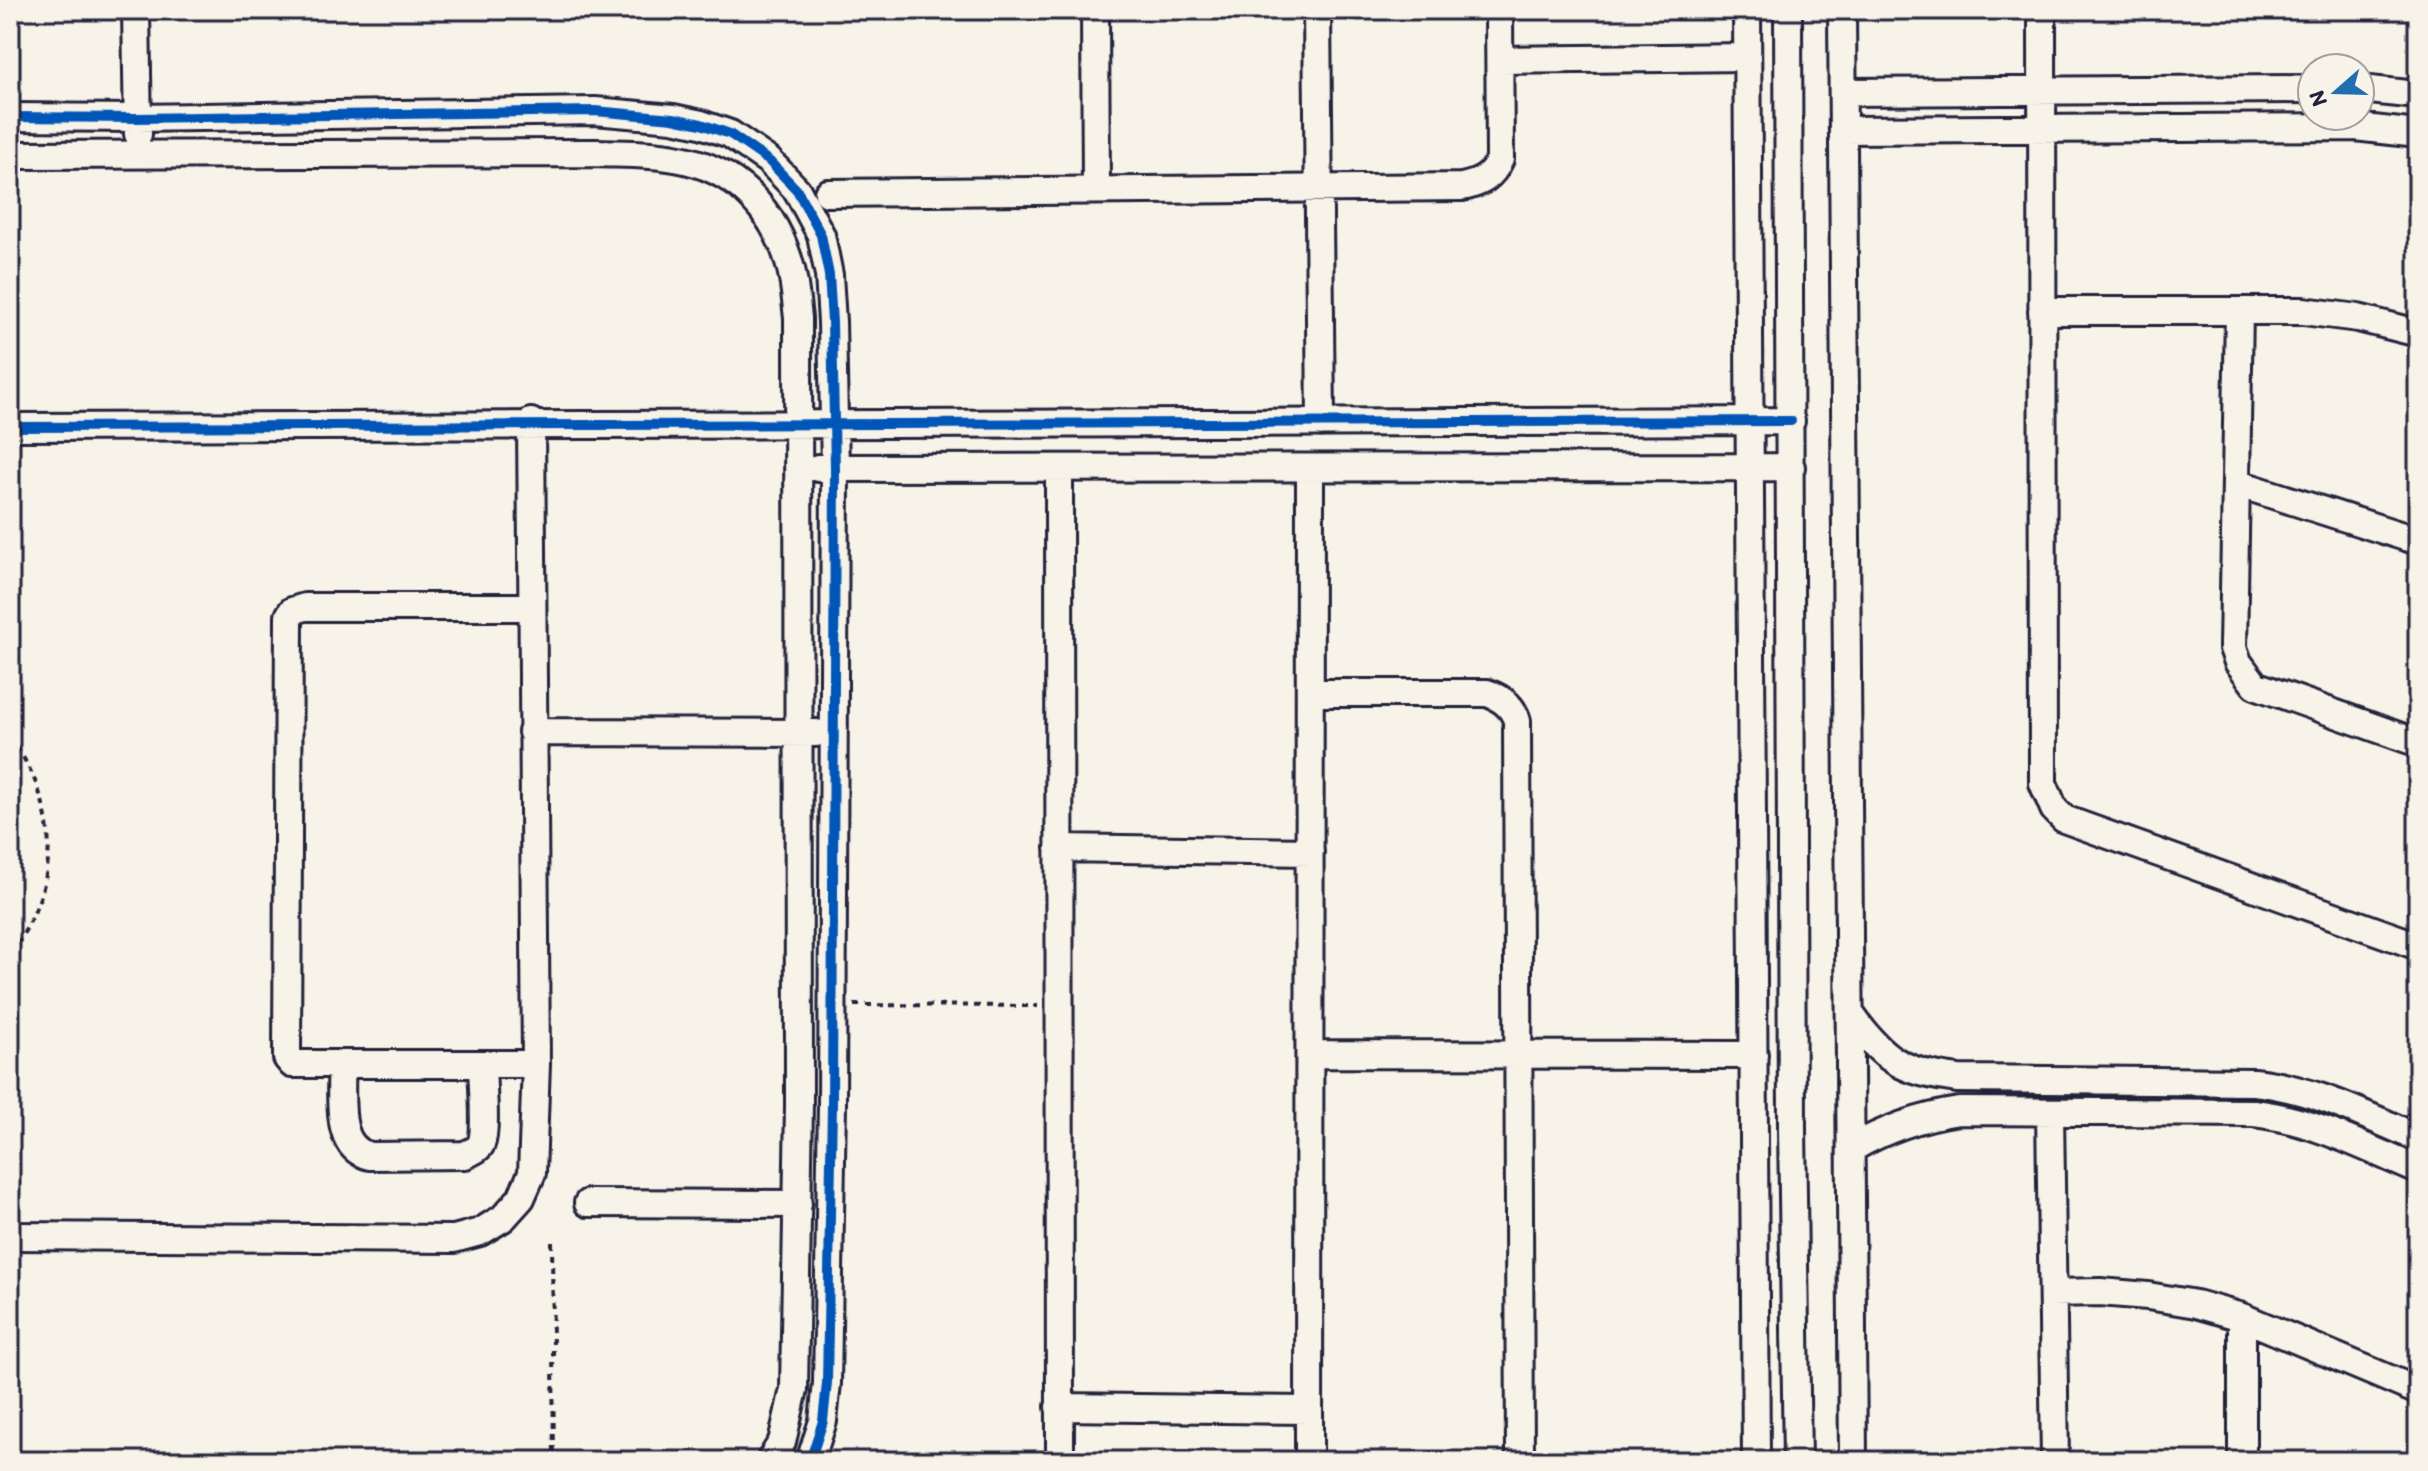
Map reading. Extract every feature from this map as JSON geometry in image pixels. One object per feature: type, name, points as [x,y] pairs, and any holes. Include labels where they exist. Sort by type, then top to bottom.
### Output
[{"type":"street","points":[[136,10],[138,155]]},
{"type":"street","points":[[1095,10],[1096,189]]},
{"type":"street","points":[[1317,10],[1321,423]]},
{"type":"street","points":[[828,193],[1462,187],[1487,178],[1500,159],[1499,10]]},
{"type":"street","points":[[1747,10],[1756,1461]]},
{"type":"street","points":[[1788,10],[1792,1129],[1797,1461]]},
{"type":"street","points":[[1842,10],[1853,1461]]},
{"type":"street","points":[[2042,10],[2043,783],[2054,809],[2064,819],[2418,946]]},
{"type":"street","points":[[1500,60],[1747,57]]},
{"type":"street","points":[[1843,92],[2296,89]]},
{"type":"street","points":[[2376,91],[2418,95]]},
{"type":"street","points":[[10,117],[595,111],[673,118],[730,134],[751,146],[797,190],[821,235],[829,275],[835,425],[832,1105],[827,1383],[823,1421],[810,1461]]},
{"type":"street","points":[[377,153],[378,115]]},
{"type":"street","points":[[1843,130],[2355,127],[2418,134]]},
{"type":"street","points":[[10,155],[596,153],[676,158],[709,167],[739,183],[764,208],[780,236],[792,271],[798,318],[799,1105],[794,1389],[782,1442],[770,1461]]},
{"type":"street","points":[[2042,311],[2303,311],[2358,318],[2418,333]]},
{"type":"street","points":[[2239,311],[2233,648],[2245,675],[2255,685],[2418,743]]},
{"type":"street","points":[[10,427],[531,422],[835,425],[1791,421]]},
{"type":"street","points":[[10,1236],[454,1239],[480,1232],[503,1218],[521,1198],[532,1173],[536,1064],[531,422]]},
{"type":"street","points":[[1462,423],[1463,467]]},
{"type":"street","points":[[1099,424],[1100,468]]},
{"type":"street","points":[[798,468],[1791,467]]},
{"type":"street","points":[[1059,468],[1060,1461]]},
{"type":"street","points":[[1309,1461],[1310,468]]},
{"type":"street","points":[[2236,483],[2418,541]]},
{"type":"street","points":[[531,607],[305,607],[292,611],[289,616],[287,1058],[292,1064],[536,1064]]},
{"type":"street","points":[[1310,693],[1487,693],[1514,711],[1517,721],[1520,1461]]},
{"type":"street","points":[[532,732],[832,733]]},
{"type":"street","points":[[1754,814],[1791,813]]},
{"type":"street","points":[[1059,848],[1310,852]]},
{"type":"street","points":[[1850,1013],[1869,1041],[1895,1062],[1925,1075],[1958,1079],[2278,1084],[2324,1098],[2418,1138]]},
{"type":"street","points":[[1310,1054],[1754,1055]]},
{"type":"street","points":[[341,1065],[344,1135],[349,1146],[359,1154],[370,1156],[465,1155],[474,1150],[481,1143],[483,1131],[482,1064]]},
{"type":"street","points":[[799,1105],[832,1105]]},
{"type":"street","points":[[1851,1149],[1923,1116],[1959,1111],[2254,1113],[2278,1116],[2324,1130],[2418,1170]]},
{"type":"street","points":[[2050,1112],[2055,1461]]},
{"type":"street","points":[[1755,1131],[1792,1129]]},
{"type":"street","points":[[588,1203],[798,1204]]},
{"type":"street","points":[[2053,1293],[2100,1292],[2196,1304],[2242,1317],[2418,1391]]},
{"type":"street","points":[[2242,1317],[2242,1461]]},
{"type":"street","points":[[1059,1407],[1309,1410]]},
{"type":"path","points":[[10,737],[27,761],[41,793],[49,828],[49,852],[41,899],[27,931],[10,954]]},
{"type":"path","points":[[832,1005],[1059,1006]]},
{"type":"path","points":[[552,1242],[554,1461]]},
{"type":"cycle path","points":[[10,117],[595,111],[673,118],[730,134],[769,161],[797,190],[821,235],[829,275],[835,469],[832,1105],[827,1383],[823,1421],[810,1461]]},
{"type":"cycle path","points":[[10,427],[1791,421]]}]
